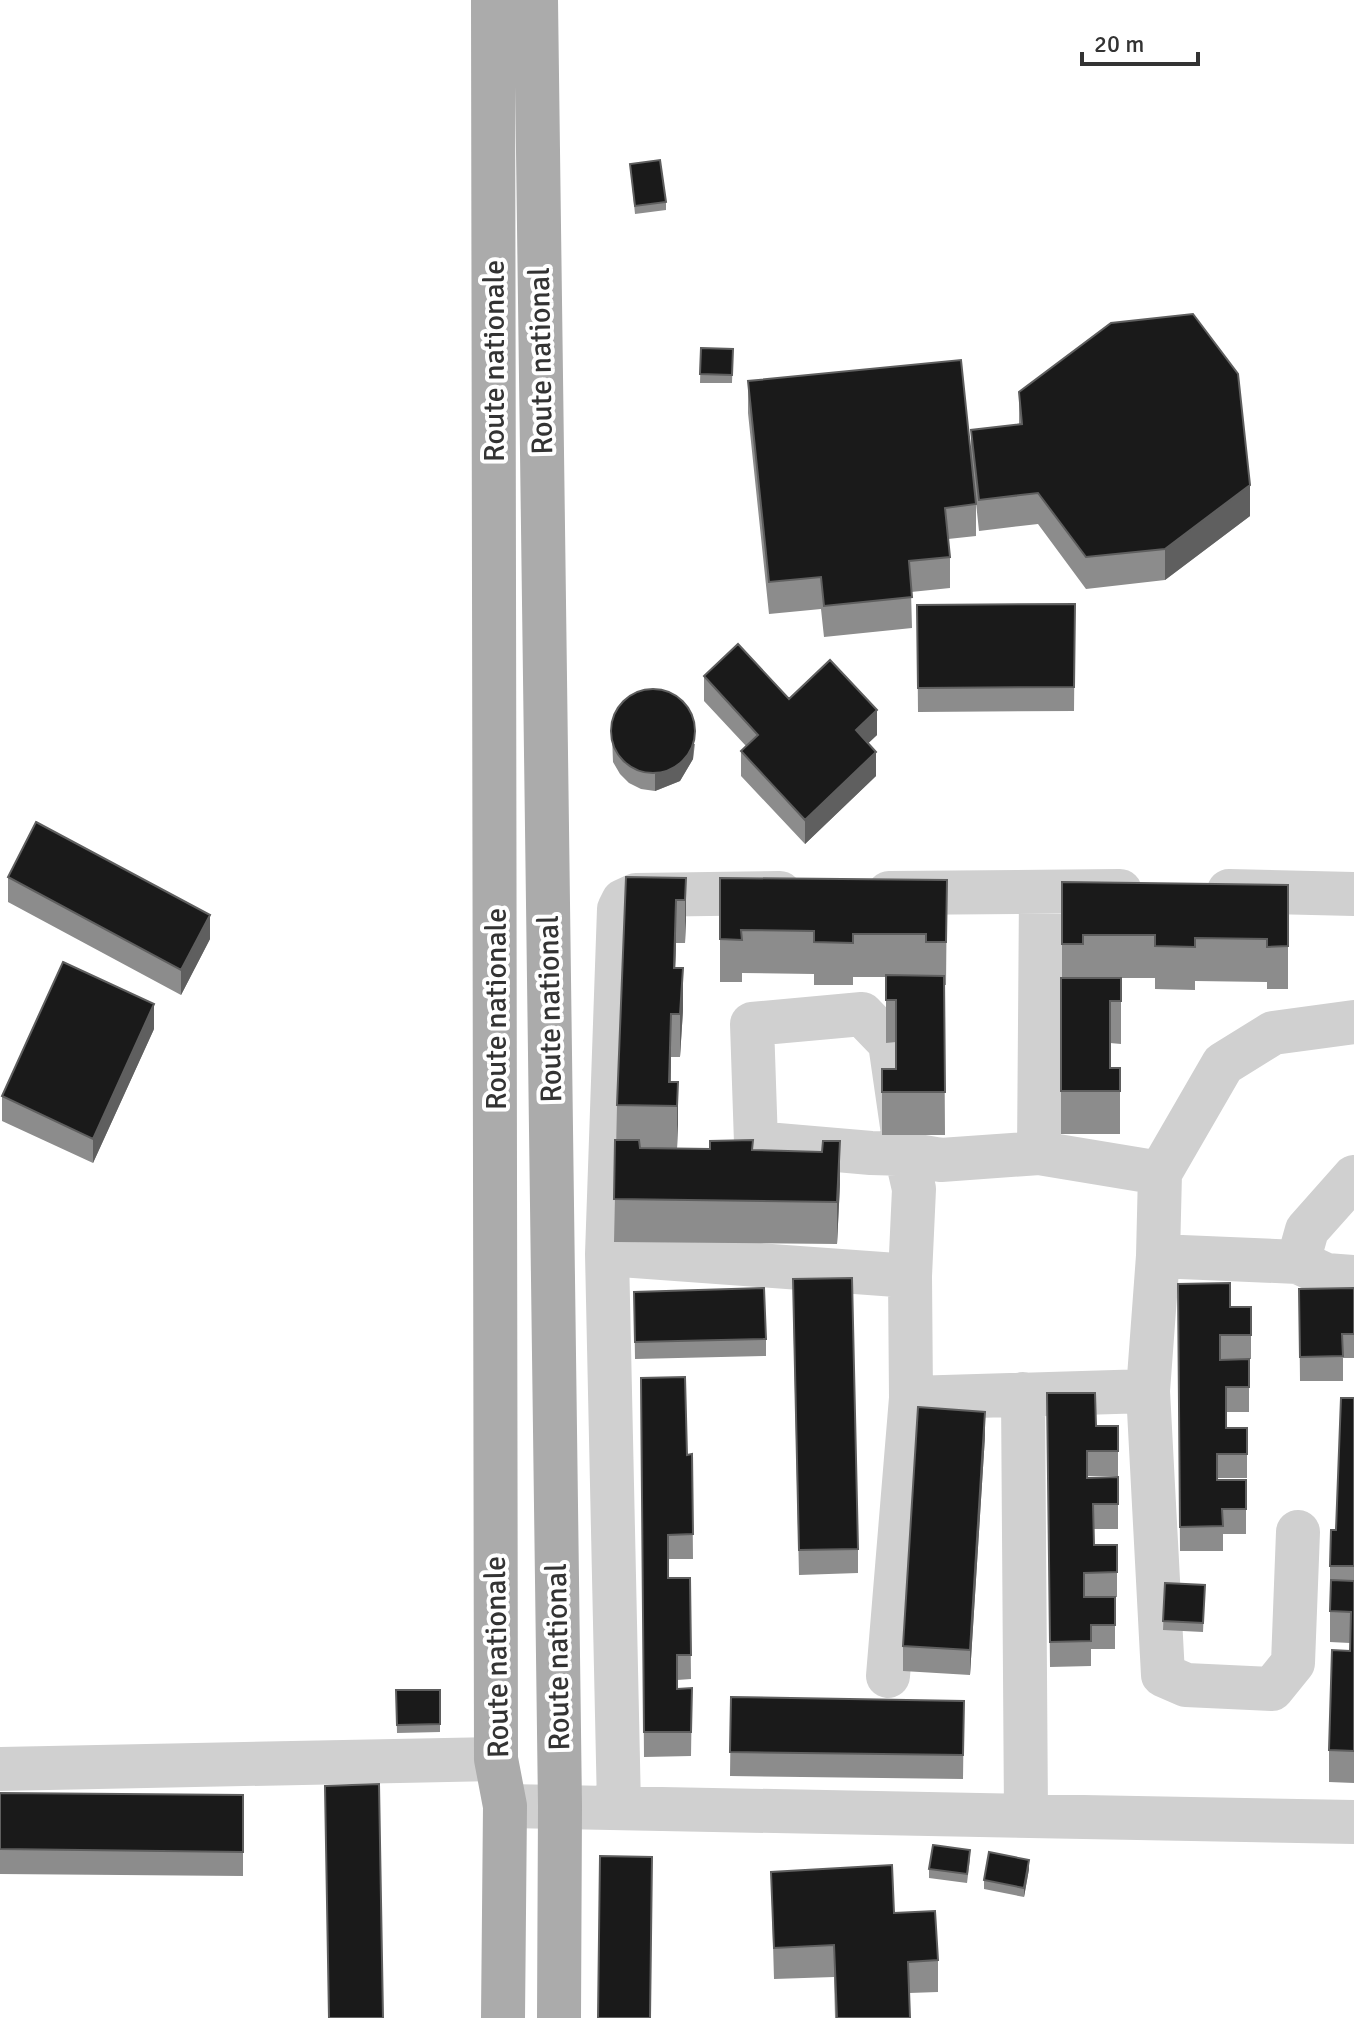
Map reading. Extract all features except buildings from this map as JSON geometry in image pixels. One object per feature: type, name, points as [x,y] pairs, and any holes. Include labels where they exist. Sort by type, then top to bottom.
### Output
[{"type":"main road","name":"Route nationale","points":[[493,0],[496,1759],[505,1806],[503,2018]]},
{"type":"main road","name":"Route national","points":[[536,0],[560,1806],[559,2018]]},
{"type":"street","points":[[619,1807],[607,1254],[621,904],[636,895],[1168,890],[1354,894]]},
{"type":"street","points":[[1039,1153],[1041,892]]},
{"type":"street","points":[[1298,1532],[1293,1663],[1272,1689],[1186,1685],[1163,1675],[1148,1391],[1158,1256],[1160,1173],[1223,1064],[1273,1033],[1354,1022]]},
{"type":"street","points":[[888,1676],[911,1398],[910,1276],[914,1189],[906,1154],[941,1160],[1039,1153],[1160,1173]]},
{"type":"street","points":[[1298,1262],[1307,1230],[1354,1177]]},
{"type":"street","points":[[607,1254],[910,1276]]},
{"type":"street","points":[[1158,1256],[1298,1262],[1326,1275],[1354,1277]]},
{"type":"street","points":[[911,1398],[1148,1391]]},
{"type":"street","points":[[1023,1394],[1026,1815]]},
{"type":"street","points":[[0,1769],[496,1759]]},
{"type":"street","points":[[505,1806],[1354,1822]]}]
